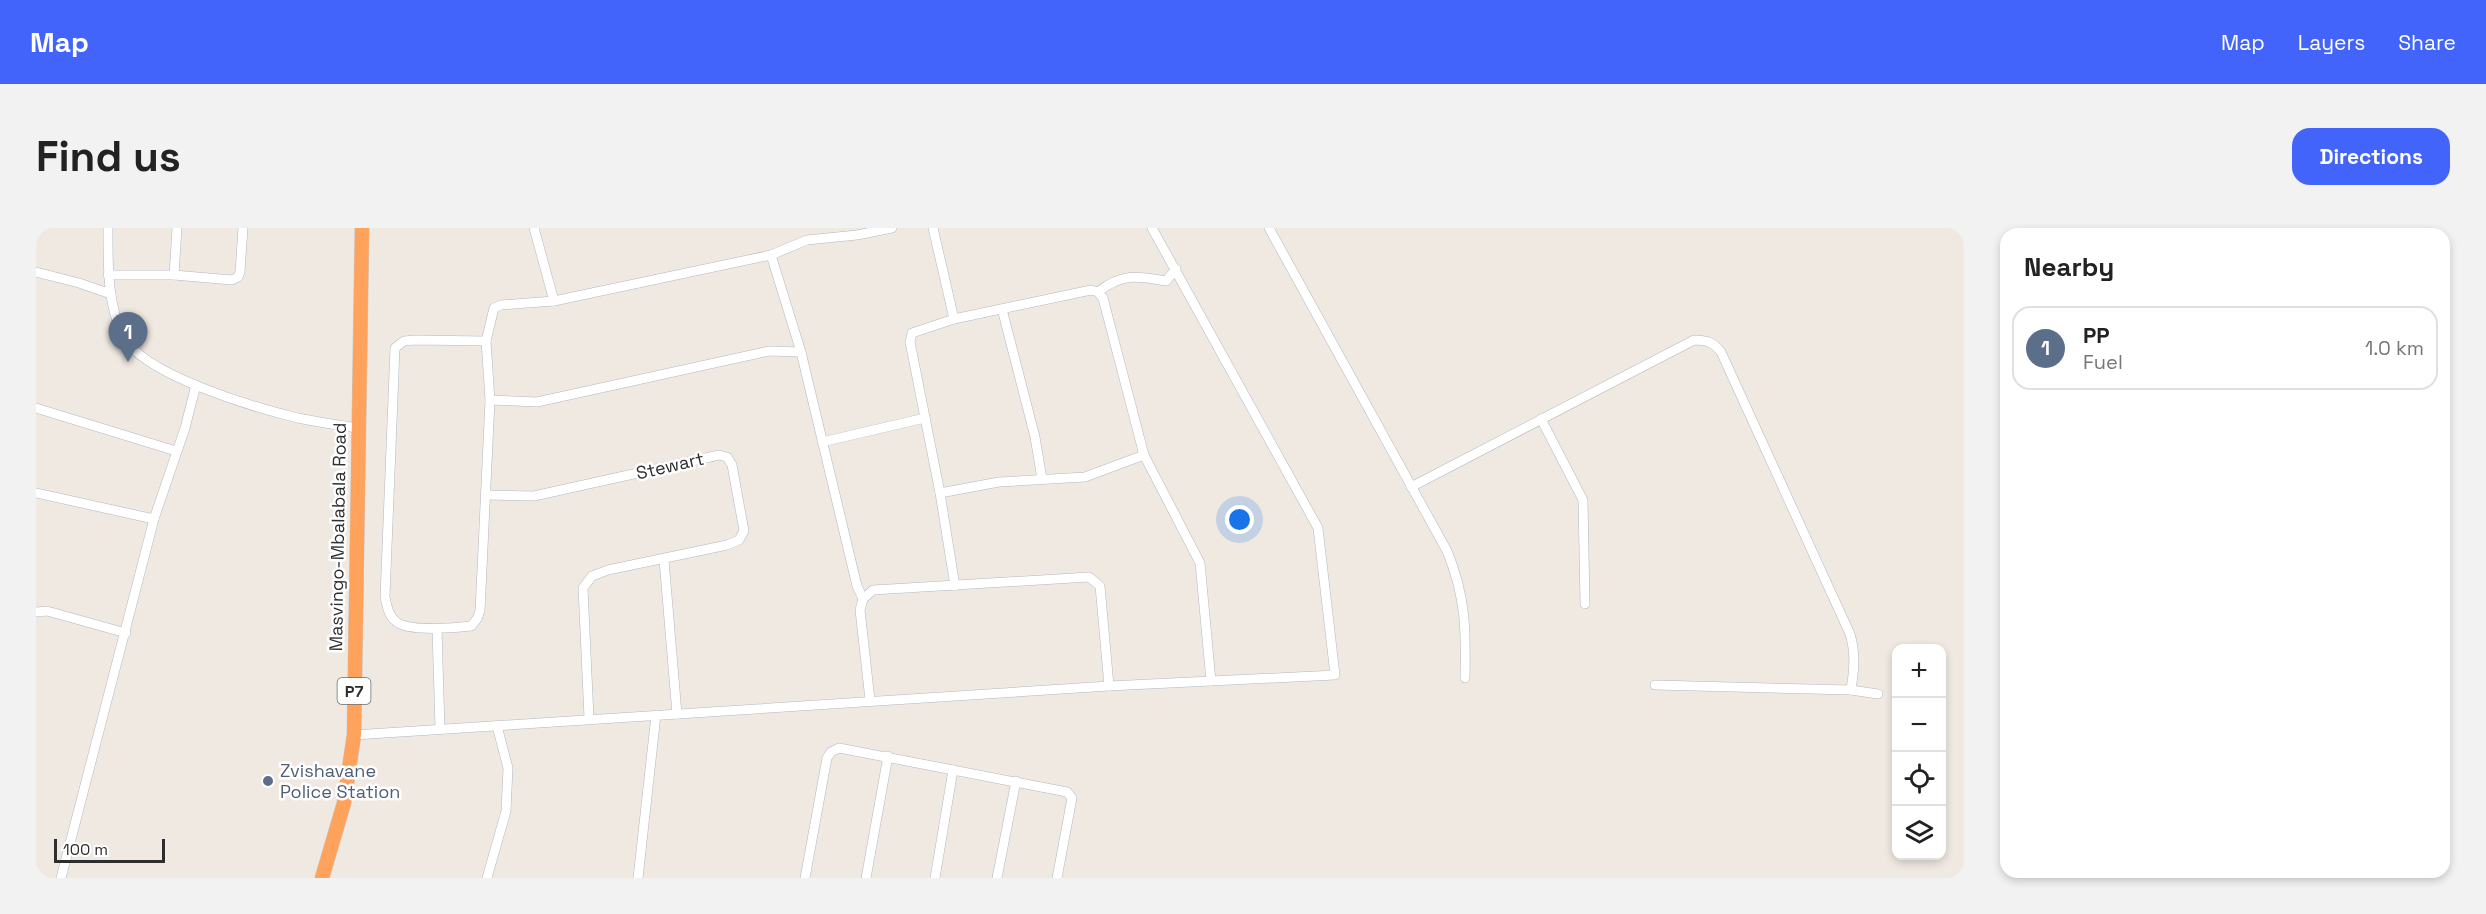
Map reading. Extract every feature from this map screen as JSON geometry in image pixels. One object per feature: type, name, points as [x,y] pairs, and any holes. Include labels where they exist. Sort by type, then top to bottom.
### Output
[{"type":"highway","name":"Masvingo-Mbalabala Road","points":[[322,878],[344,803],[354,735],[357,428],[362,228]]},
{"type":"street","points":[[108,228],[108,275],[111,294],[123,336],[132,349],[146,361],[196,385],[278,413],[357,428]]},
{"type":"street","points":[[174,275],[177,228]]},
{"type":"street","points":[[108,275],[174,275],[232,280],[238,277],[243,228]]},
{"type":"street","points":[[534,228],[554,301]]},
{"type":"street","points":[[486,341],[415,340],[404,341],[395,348],[385,597],[388,613],[400,624],[437,629],[471,626],[477,620],[480,612],[490,400],[486,341],[494,308],[501,305],[554,301],[771,255],[807,240],[857,235],[892,228]]},
{"type":"street","points":[[933,228],[954,319]]},
{"type":"street","points":[[354,735],[870,700],[1335,675],[1318,528],[1152,228]]},
{"type":"street","points":[[1269,228],[1447,550],[1456,573],[1465,609],[1465,678]]},
{"type":"street","points":[[771,255],[801,352],[856,586],[863,599]]},
{"type":"street","points":[[1098,292],[1111,282],[1135,275],[1166,281],[1176,269]]},
{"type":"street","points":[[36,273],[79,283],[111,294]]},
{"type":"street","points":[[955,586],[940,494],[910,342],[912,333],[954,319],[1091,290],[1098,292],[1103,298],[1144,456],[1200,563],[1211,681]]},
{"type":"street","points":[[1002,309],[1035,437],[1042,479]]},
{"type":"street","points":[[1411,487],[1695,340],[1707,340],[1721,352],[1850,634],[1855,661],[1851,690]]},
{"type":"street","points":[[490,400],[537,402],[769,351],[801,352]]},
{"type":"street","points":[[61,878],[154,519],[196,385]]},
{"type":"street","points":[[36,408],[176,451]]},
{"type":"street","points":[[822,442],[925,418]]},
{"type":"street","points":[[1541,419],[1583,500],[1585,604]]},
{"type":"street","name":"Stewart","points":[[486,495],[534,496],[719,454],[727,458],[732,465],[744,531],[739,540],[727,546],[664,560]]},
{"type":"street","points":[[940,494],[999,482],[1085,477],[1144,456]]},
{"type":"street","points":[[36,494],[154,519]]},
{"type":"street","points":[[589,718],[583,588],[592,576],[609,570],[664,560],[677,714]]},
{"type":"street","points":[[870,700],[860,610],[863,599],[873,590],[1089,577],[1100,586],[1108,686]]},
{"type":"street","points":[[36,612],[46,611],[126,633]]},
{"type":"street","points":[[437,629],[440,729]]},
{"type":"street","points":[[1655,685],[1851,690],[1878,694]]},
{"type":"street","points":[[638,878],[656,715]]},
{"type":"street","points":[[487,878],[506,811],[508,768],[497,726]]},
{"type":"street","points":[[806,878],[827,758],[831,752],[839,748],[1067,792],[1072,798],[1057,878]]},
{"type":"street","points":[[866,878],[888,756]]},
{"type":"street","points":[[935,878],[953,770]]},
{"type":"street","points":[[997,878],[1016,781]]},
{"type":"place","name":"PP","points":[[128,362]]},
{"type":"place","name":"Zvishavane Police Station","points":[[268,781]]}]
